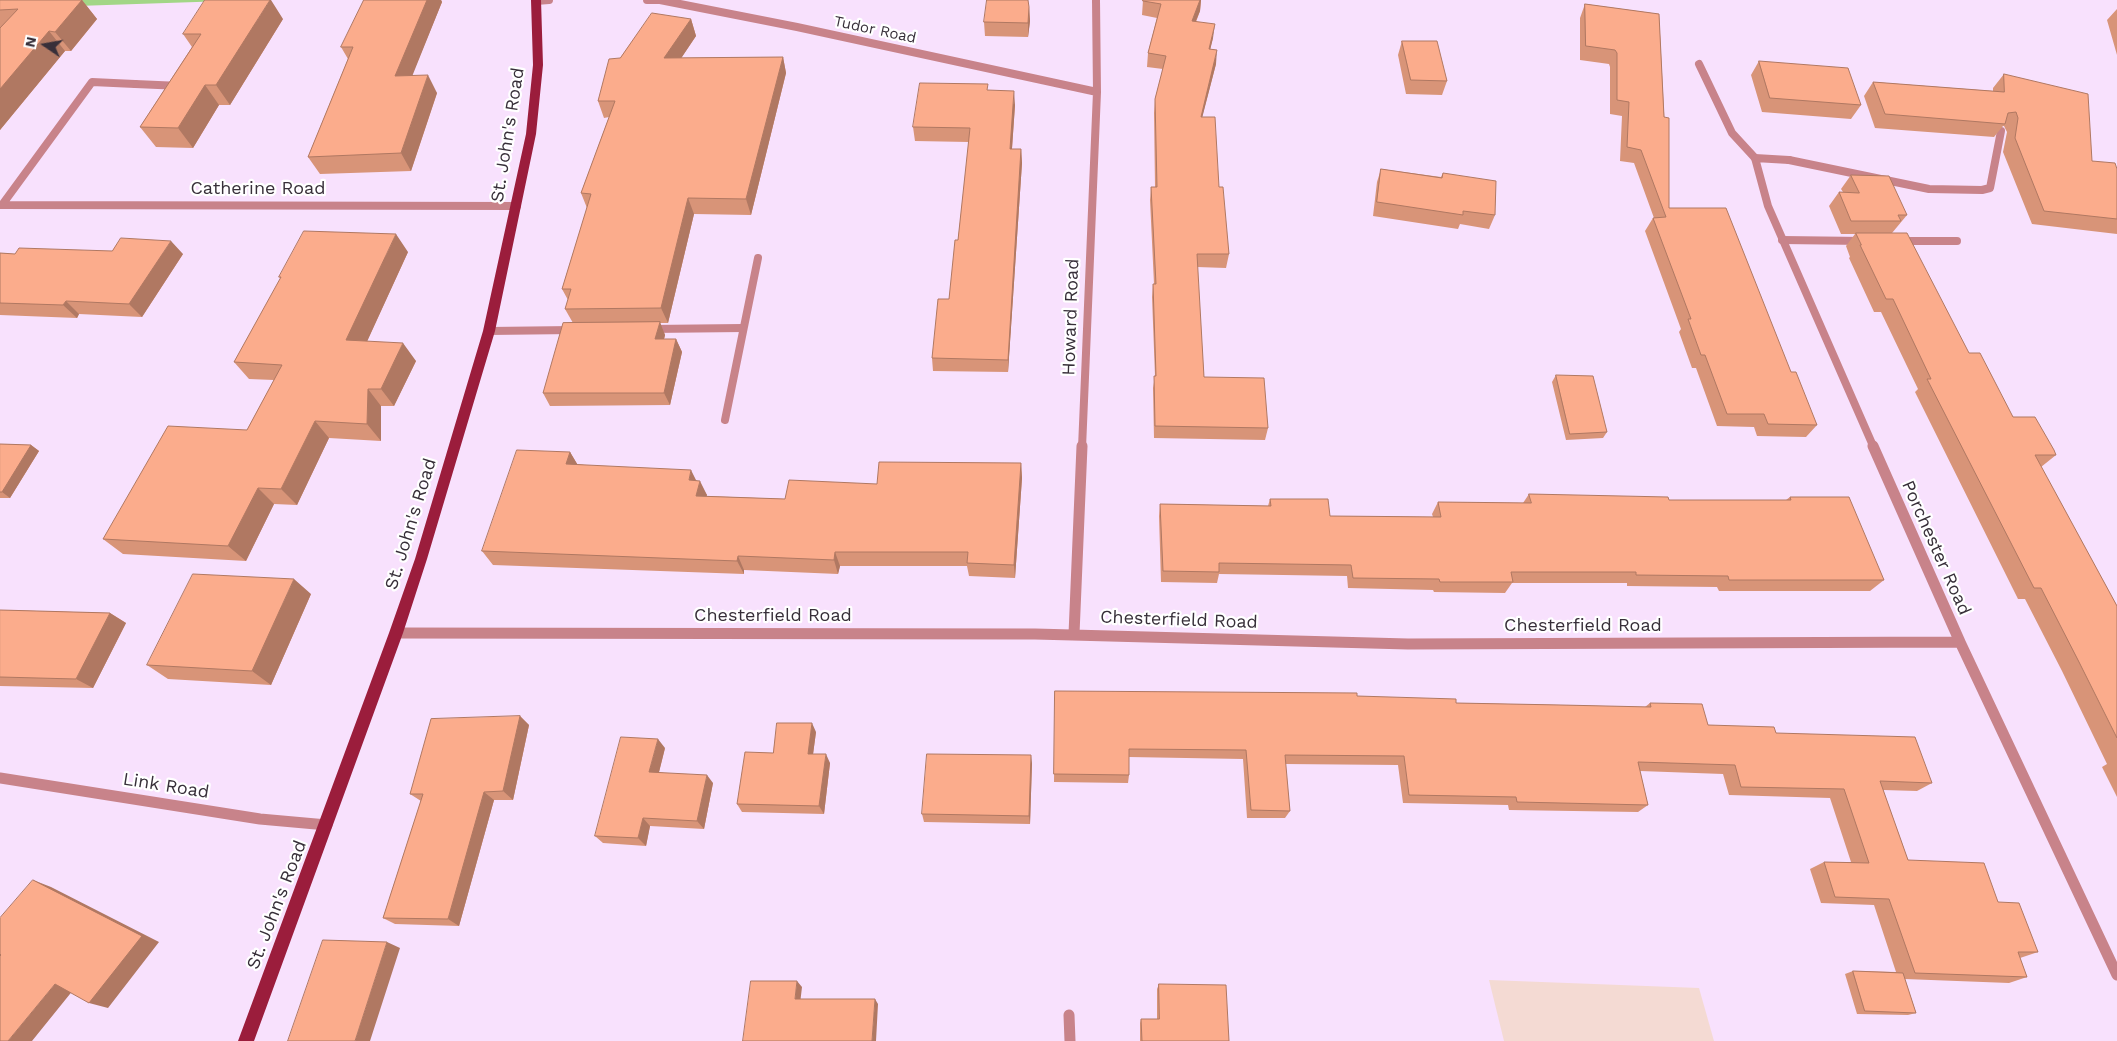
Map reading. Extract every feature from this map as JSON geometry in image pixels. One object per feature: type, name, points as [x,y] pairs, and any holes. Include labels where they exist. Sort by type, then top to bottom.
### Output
[{"type":"main road","name":"St. John's Road","points":[[246,1041],[327,825],[421,560],[489,331],[531,134],[538,65],[536,0]]},
{"type":"street","points":[[536,0],[549,0]]},
{"type":"street","name":"Tudor Road","points":[[647,0],[660,0],[797,27],[1096,92]]},
{"type":"street","name":"Howard Road","points":[[1074,634],[1096,92],[1096,0]]},
{"type":"street","points":[[1699,64],[1732,133],[1755,158],[1789,160],[1930,189],[1982,190],[1990,188],[2002,131]]},
{"type":"street","points":[[1,205],[92,82],[189,86]]},
{"type":"street","name":"Porchester Road","points":[[1755,158],[1768,206],[1782,240],[1960,642],[2117,975]]},
{"type":"street","name":"Catherine Road","points":[[1,205],[517,206]]},
{"type":"street","points":[[1782,240],[1869,241]]},
{"type":"street","points":[[1889,241],[1957,241]]},
{"type":"street","points":[[725,420],[758,258]]},
{"type":"street","points":[[636,329],[743,328]]},
{"type":"street","points":[[489,331],[587,330]]},
{"type":"street","name":"Chesterfield Road","points":[[396,633],[1074,634],[1408,644],[1960,642]]},
{"type":"street","name":"Link Road","points":[[0,778],[260,819],[327,825]]},
{"type":"street","points":[[1069,1015],[1070,1041]]},
{"type":"shaded area","points":[[1489,980],[1699,988],[1714,1041],[1504,1041]]},
{"type":"green space","points":[[81,0],[256,0],[77,6]]},
{"type":"building","points":[[0,0],[82,0],[55,32],[49,31],[0,89],[0,28],[18,9],[0,10]]},
{"type":"building","points":[[205,0],[270,0],[216,85],[205,85],[178,128],[140,127],[201,34],[183,34]]},
{"type":"building","points":[[364,0],[427,0],[395,76],[428,75],[401,153],[308,157],[353,47],[341,47]]},
{"type":"building","points":[[987,0],[1028,0],[1028,23],[984,22]]},
{"type":"building","points":[[1143,0],[1200,0],[1192,21],[1215,24],[1209,49],[1217,50],[1201,117],[1215,117],[1219,187],[1223,187],[1229,254],[1197,254],[1204,377],[1264,378],[1268,428],[1155,426],[1154,376],[1156,376],[1153,284],[1156,284],[1151,187],[1157,187],[1155,99],[1166,56],[1148,53],[1161,4]]},
{"type":"building","points":[[1585,4],[1659,14],[1664,117],[1669,118],[1669,208],[1726,208],[1791,372],[1796,372],[1817,425],[1768,424],[1764,414],[1727,414],[1705,355],[1701,355],[1688,319],[1691,319],[1653,218],[1666,217],[1641,150],[1627,147],[1629,102],[1617,100],[1617,53],[1615,50],[1586,46]]},
{"type":"building","points":[[652,13],[691,19],[664,58],[783,57],[746,199],[688,198],[661,308],[565,309],[571,289],[562,289],[591,194],[581,193],[615,101],[598,101],[609,59],[620,58]]},
{"type":"building","points":[[1402,41],[1437,41],[1447,81],[1411,80]]},
{"type":"building","points":[[1759,61],[1848,68],[1861,105],[1770,98]]},
{"type":"building","points":[[2004,74],[2088,94],[2092,161],[2115,163],[2117,169],[2117,219],[2044,211],[2015,138],[2018,118],[2016,112],[2008,113],[2005,124],[1885,114],[1873,82],[2004,92]]},
{"type":"building","points":[[920,83],[988,84],[987,90],[1014,91],[1010,149],[1021,149],[1008,360],[932,358],[938,299],[949,299],[955,240],[958,240],[970,128],[913,127]]},
{"type":"building","points":[[1381,169],[1442,178],[1443,173],[1496,181],[1495,215],[1463,211],[1463,215],[1377,202]]},
{"type":"building","points":[[1851,175],[1889,176],[1907,215],[1898,215],[1901,221],[1851,221],[1839,192],[1859,193]]},
{"type":"building","points":[[304,231],[396,234],[346,340],[403,343],[381,389],[368,389],[367,424],[315,421],[281,489],[258,488],[228,546],[103,539],[168,426],[247,430],[282,365],[234,362]]},
{"type":"building","points":[[1856,233],[1907,233],[1969,353],[1980,353],[2013,417],[2035,417],[2054,450],[2056,455],[2035,455],[2117,606],[2117,738],[2041,588],[2034,588],[1927,379],[1931,379],[1893,299],[1886,299]]},
{"type":"building","points":[[121,238],[171,241],[129,304],[66,301],[63,305],[0,303],[0,253],[15,254],[19,248],[112,251]]},
{"type":"building","points":[[660,322],[655,339],[676,339],[664,393],[543,393],[563,323]]},
{"type":"building","points":[[1556,375],[1593,376],[1607,432],[1570,434]]},
{"type":"building","points":[[0,444],[31,445],[2,492],[0,492]]},
{"type":"building","points":[[517,450],[570,452],[566,464],[691,470],[689,480],[700,481],[696,496],[785,499],[789,480],[877,484],[879,462],[1021,463],[1014,565],[967,563],[968,552],[835,552],[834,560],[738,556],[737,561],[482,551]]},
{"type":"building","points":[[1529,494],[1668,497],[1669,500],[1791,500],[1790,497],[1849,497],[1884,580],[1729,580],[1728,576],[1636,575],[1636,572],[1511,572],[1513,582],[1440,582],[1439,579],[1353,578],[1351,565],[1219,563],[1219,572],[1163,571],[1160,504],[1271,506],[1270,499],[1328,499],[1330,516],[1441,517],[1438,502],[1531,503]]},
{"type":"building","points":[[193,574],[294,579],[252,671],[147,665]]},
{"type":"building","points":[[0,610],[110,613],[76,679],[0,677]]},
{"type":"building","points":[[1055,691],[1357,693],[1357,696],[1456,699],[1456,703],[1651,707],[1650,703],[1702,704],[1708,725],[1774,727],[1776,733],[1915,737],[1932,783],[1880,781],[1908,860],[1984,863],[1998,902],[2019,903],[2038,952],[2018,952],[2027,977],[1915,973],[1889,899],[1835,897],[1824,862],[1869,863],[1844,789],[1741,787],[1735,765],[1638,762],[1648,805],[1517,802],[1516,797],[1409,795],[1404,756],[1285,755],[1290,811],[1251,810],[1246,750],[1129,749],[1129,775],[1054,774]]},
{"type":"building","points":[[520,716],[503,791],[484,792],[448,919],[383,918],[423,794],[410,794],[431,719]]},
{"type":"building","points":[[777,723],[812,723],[808,754],[826,754],[819,806],[737,804],[745,752],[773,753]]},
{"type":"building","points":[[621,737],[658,739],[649,772],[707,775],[697,821],[643,818],[638,838],[595,836]]},
{"type":"building","points":[[927,754],[1031,755],[1029,816],[922,814]]},
{"type":"building","points":[[33,880],[142,936],[89,1003],[55,984],[8,1041],[0,1041],[0,918]]},
{"type":"building","points":[[323,940],[387,942],[355,1041],[288,1041]]},
{"type":"building","points":[[1853,971],[1903,973],[1916,1013],[1865,1011]]},
{"type":"building","points":[[751,981],[797,981],[795,999],[875,999],[872,1041],[743,1041]]},
{"type":"building","points":[[1159,984],[1226,985],[1229,1041],[1142,1041],[1141,1019],[1159,1019]]}]
